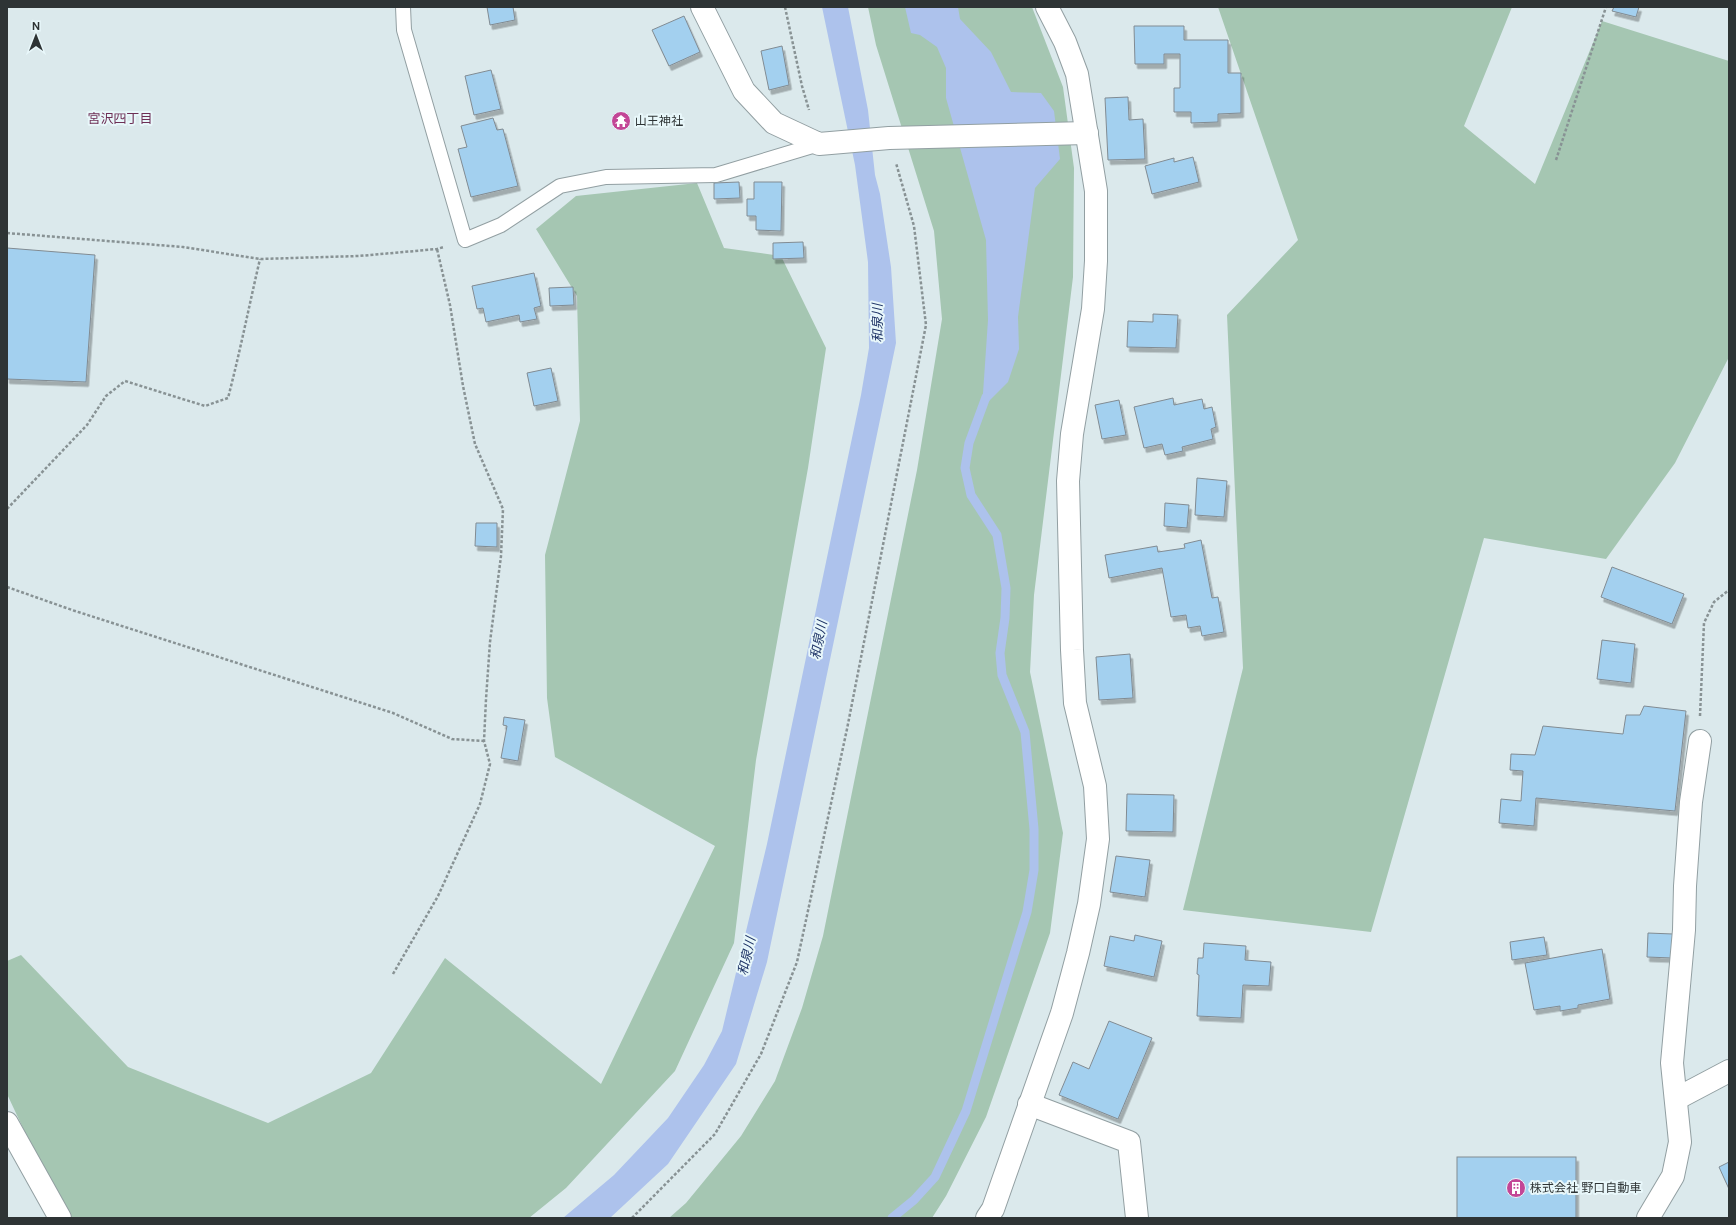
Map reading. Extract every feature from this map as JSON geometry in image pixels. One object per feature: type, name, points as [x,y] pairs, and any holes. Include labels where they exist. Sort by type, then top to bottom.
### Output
[{"type":"street","points":[[702,7],[744,91],[774,123],[819,144],[889,138],[1087,133]]},
{"type":"street","points":[[987,1218],[993,1209],[1062,1013],[1089,904],[1098,839],[1095,786],[1075,703],[1072,650],[1068,481],[1072,434],[1093,308],[1096,261],[1096,191],[1077,74],[1065,42],[1047,7]]},
{"type":"street","points":[[1648,1218],[1673,1176],[1680,1142],[1672,1063],[1684,930],[1690,808],[1700,741]]},
{"type":"street","points":[[1676,1099],[1729,1071]]},
{"type":"street","points":[[1029,1104],[1129,1142],[1137,1218]]},
{"type":"street","points":[[7,1123],[60,1218]]},
{"type":"lane","points":[[403,7],[404,30],[465,240],[500,225],[560,186],[606,177],[716,175],[819,144]]},
{"type":"path","points":[[785,7],[802,86],[819,144]]},
{"type":"path","points":[[1556,160],[1606,7]]},
{"type":"path","points":[[632,1218],[715,1134],[761,1054],[797,962],[847,729],[926,325],[914,226],[889,138]]},
{"type":"path","points":[[7,233],[183,247],[260,260],[359,256],[437,249],[465,240]]},
{"type":"path","points":[[393,974],[438,896],[480,804],[490,764],[484,741],[490,649],[500,556],[503,509],[475,444],[463,386],[450,305],[437,249]]},
{"type":"path","points":[[7,509],[87,425],[106,396],[125,381],[205,406],[228,398],[241,349],[260,260]]},
{"type":"path","points":[[7,587],[72,610],[393,713],[452,739],[484,741]]},
{"type":"path","points":[[1700,741],[1704,623],[1714,602],[1729,590]]},
{"type":"green space","points":[[868,7],[1032,7],[1063,87],[1074,168],[1073,277],[1034,595],[1030,672],[1063,833],[1050,933],[986,1117],[946,1196],[932,1218],[669,1218],[686,1203],[741,1136],[775,1081],[802,1008],[823,936],[917,470],[942,319],[934,231],[876,45]]},
{"type":"green space","points":[[1218,7],[1512,7],[1464,126],[1535,184],[1602,21],[1729,61],[1729,357],[1675,463],[1606,559],[1484,538],[1371,932],[1183,910],[1243,668],[1227,315],[1298,240]]},
{"type":"green space","points":[[697,183],[724,248],[781,256],[826,348],[808,468],[756,760],[734,943],[675,1071],[566,1188],[529,1218],[68,1218],[38,1160],[7,1094],[7,961],[21,955],[128,1067],[268,1123],[371,1073],[445,958],[601,1084],[715,846],[555,757],[547,698],[545,555],[580,421],[577,296],[536,229],[576,196]]},
{"type":"water","name":"和泉川","points":[[822,7],[848,7],[868,110],[875,175],[880,194],[891,267],[896,343],[767,962],[736,1064],[668,1164],[610,1218],[563,1218],[614,1175],[668,1118],[704,1065],[722,1031],[767,844],[861,395],[869,348],[868,262],[855,165]]},
{"type":"water","points":[[905,7],[958,7],[960,19],[991,52],[1011,92],[1041,93],[1054,111],[1060,159],[1035,188],[1018,317],[1019,349],[1008,382],[982,408],[988,320],[986,240],[946,98],[946,68],[937,47],[920,35],[911,33]]},
{"type":"building","points":[[487,7],[513,7],[515,20],[490,25]]},
{"type":"building","points":[[1614,7],[1639,7],[1636,17],[1612,11]]},
{"type":"building","points":[[684,16],[700,52],[669,66],[652,30]]},
{"type":"building","points":[[1134,26],[1184,26],[1184,40],[1228,40],[1228,73],[1241,73],[1241,113],[1218,114],[1218,122],[1191,123],[1191,112],[1174,112],[1174,88],[1180,88],[1180,54],[1164,54],[1164,64],[1135,64]]},
{"type":"building","points":[[782,46],[789,85],[769,90],[761,51]]},
{"type":"building","points":[[491,70],[501,109],[474,115],[465,76]]},
{"type":"building","points":[[1128,97],[1129,120],[1143,119],[1145,159],[1108,160],[1105,98]]},
{"type":"building","points":[[493,118],[497,130],[503,129],[518,186],[471,197],[458,149],[467,147],[461,126]]},
{"type":"building","points":[[1193,157],[1199,182],[1152,194],[1145,166],[1174,158],[1174,162]]},
{"type":"building","points":[[739,182],[740,198],[714,199],[714,183]]},
{"type":"building","points":[[754,182],[782,182],[781,231],[756,230],[756,216],[747,216],[747,199],[754,199]]},
{"type":"building","points":[[803,242],[804,258],[773,259],[773,243]]},
{"type":"building","points":[[7,248],[95,255],[86,382],[7,379]]},
{"type":"building","points":[[534,273],[541,306],[534,308],[537,319],[520,322],[519,315],[486,322],[483,308],[477,309],[472,286]]},
{"type":"building","points":[[573,287],[574,305],[550,306],[549,288]]},
{"type":"building","points":[[1153,314],[1178,315],[1176,348],[1127,347],[1128,321],[1153,322]]},
{"type":"building","points":[[551,368],[558,401],[534,406],[527,373]]},
{"type":"building","points":[[1173,398],[1174,405],[1202,399],[1204,409],[1212,407],[1216,427],[1211,429],[1213,439],[1182,447],[1183,451],[1165,455],[1162,444],[1144,448],[1134,407]]},
{"type":"building","points":[[1119,400],[1126,435],[1102,439],[1095,405]]},
{"type":"building","points":[[1197,478],[1227,481],[1224,517],[1195,515]]},
{"type":"building","points":[[1165,503],[1189,505],[1187,528],[1164,526]]},
{"type":"building","points":[[476,523],[497,523],[497,547],[475,546]]},
{"type":"building","points":[[1201,540],[1212,598],[1218,597],[1224,632],[1202,636],[1200,626],[1188,628],[1186,615],[1171,617],[1162,568],[1109,578],[1105,555],[1157,546],[1158,552],[1185,548],[1184,544]]},
{"type":"building","points":[[1612,567],[1684,594],[1672,624],[1601,597]]},
{"type":"building","points":[[1602,640],[1635,644],[1631,683],[1597,679]]},
{"type":"building","points":[[1130,654],[1133,698],[1099,700],[1096,657]]},
{"type":"building","points":[[1644,706],[1686,711],[1675,811],[1536,798],[1534,826],[1499,823],[1501,799],[1521,801],[1523,771],[1510,770],[1511,754],[1535,755],[1543,726],[1623,734],[1626,715],[1640,715]]},
{"type":"building","points":[[504,717],[525,720],[518,761],[501,758],[507,726],[503,725]]},
{"type":"building","points":[[1127,794],[1174,795],[1173,832],[1126,831]]},
{"type":"building","points":[[1116,856],[1150,860],[1145,897],[1110,892]]},
{"type":"building","points":[[1648,933],[1673,934],[1672,958],[1647,957]]},
{"type":"building","points":[[1135,935],[1162,941],[1154,977],[1104,966],[1110,936],[1134,941]]},
{"type":"building","points":[[1544,937],[1547,955],[1512,960],[1510,942]]},
{"type":"building","points":[[1204,943],[1246,946],[1245,960],[1271,962],[1269,986],[1243,985],[1241,1018],[1197,1016],[1199,975],[1197,974],[1198,958],[1203,958]]},
{"type":"building","points":[[1602,949],[1610,999],[1578,1005],[1578,1008],[1560,1011],[1560,1006],[1534,1010],[1525,963]]},
{"type":"building","points":[[1109,1021],[1152,1038],[1118,1119],[1059,1095],[1073,1062],[1089,1069]]},
{"type":"building","name":"株式会社 野口自動車","points":[[1457,1157],[1576,1157],[1576,1218],[1457,1218]]},
{"type":"building","points":[[1729,1162],[1729,1189],[1719,1167]]},
{"type":"waterway","points":[[892,1218],[914,1200],[935,1177],[966,1111],[1027,912],[1034,870],[1034,829],[1025,732],[1002,675],[1000,653],[1005,618],[1006,588],[997,535],[971,495],[965,468],[969,443],[986,397]]},
{"type":"place","name":"山王神社","points":[[621,121]]},
{"type":"place","name":"株式会社 野口自動車","points":[[1516,1188]]},
{"type":"district","name":"宮沢四丁目","points":[[120,118]]}]
